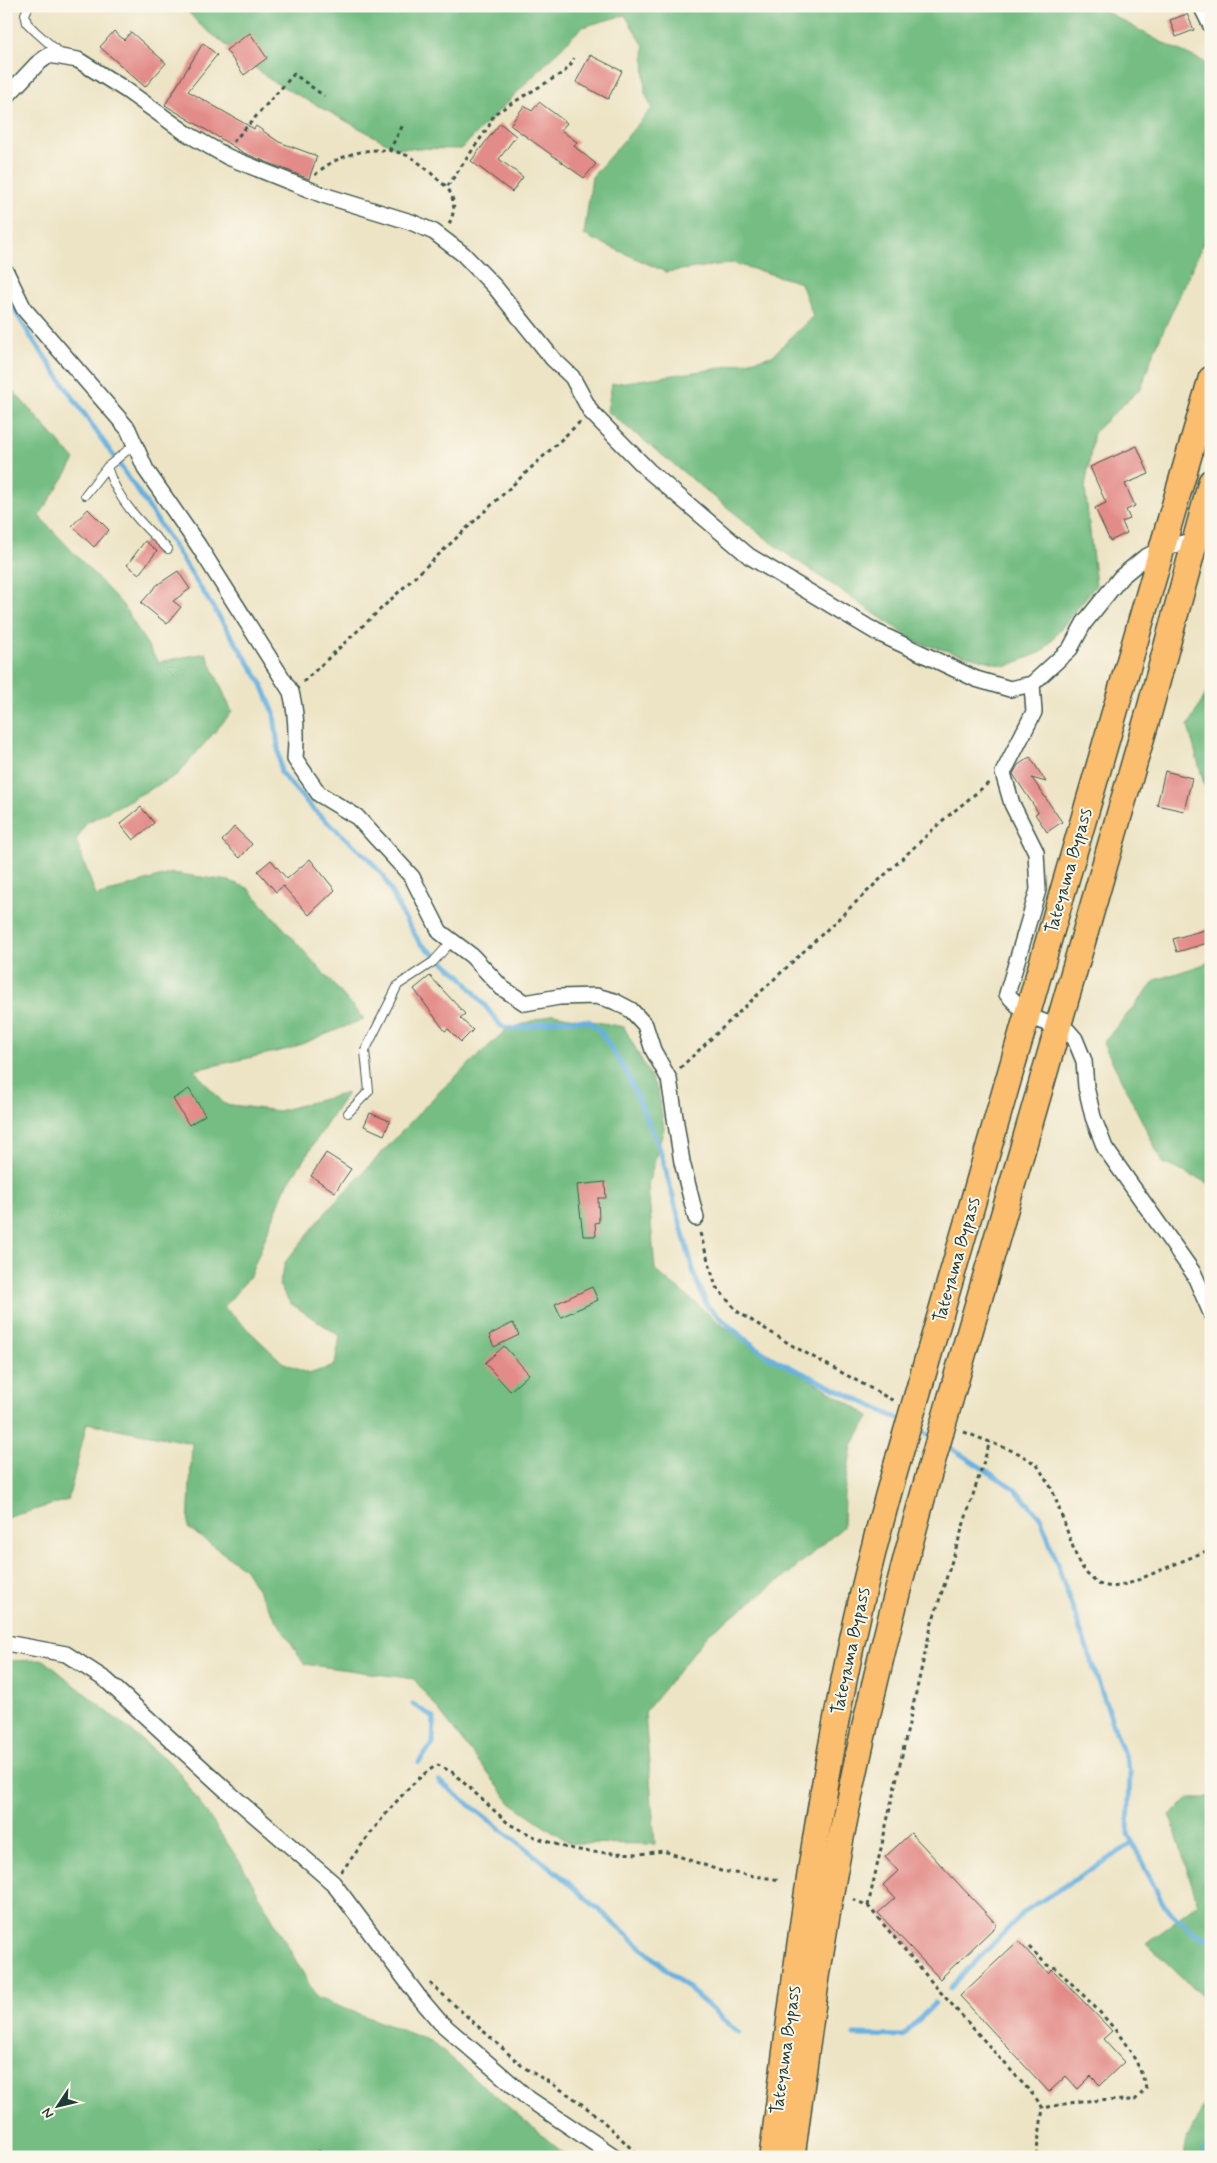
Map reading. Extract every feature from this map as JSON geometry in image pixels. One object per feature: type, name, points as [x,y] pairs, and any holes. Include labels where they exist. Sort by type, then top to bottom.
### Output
[{"type":"highway","name":"Tateyama Bypass","points":[[772,2157],[817,1826],[844,1679],[876,1537],[1211,379]]},
{"type":"highway","name":"Tateyama Bypass","points":[[792,2157],[808,2029],[845,1819],[872,1692],[950,1400],[1149,712],[1203,537],[1211,482]]},
{"type":"street","points":[[1201,6],[1211,26]]},
{"type":"street","points":[[6,97],[37,64],[49,55],[78,60],[222,154],[307,189],[411,222],[440,237],[463,254],[495,287],[553,359],[572,378],[590,412],[649,471],[742,550],[808,593],[876,632],[976,679],[1010,689],[1032,684],[1070,648],[1084,623],[1121,578],[1144,558],[1162,548],[1203,537]]},
{"type":"street","points":[[6,272],[24,309],[128,429],[130,448],[198,545],[291,692],[296,709],[297,736],[294,759],[319,794],[357,817],[412,877],[448,944],[472,956],[502,988],[525,1003],[559,997],[596,996],[614,1001],[631,1010],[644,1024],[653,1050],[668,1079],[682,1162],[696,1218]]},
{"type":"street","points":[[1032,684],[1034,712],[1003,773],[1012,804],[1036,852],[1038,890],[1007,994],[1028,1016],[1068,1031],[1074,1039],[1084,1061],[1086,1087],[1093,1117],[1105,1148],[1194,1274],[1211,1313]]},
{"type":"street","points":[[6,1643],[66,1654],[106,1680],[228,1792],[333,1883],[418,1996],[440,2022],[529,2099],[615,2157]]},
{"type":"lane","points":[[30,6],[25,14],[27,23],[62,56]]},
{"type":"lane","points":[[85,495],[109,465],[130,448]]},
{"type":"lane","points":[[109,465],[126,503],[146,528],[168,549]]},
{"type":"lane","points":[[348,1113],[369,1090],[365,1052],[398,985],[434,962],[448,944]]},
{"type":"path","points":[[447,187],[489,126],[494,114],[564,72],[574,58]]},
{"type":"path","points":[[222,154],[294,74],[324,96]]},
{"type":"path","points":[[389,151],[404,123]]},
{"type":"path","points":[[307,189],[313,177],[330,162],[361,152],[389,151],[412,158],[447,187],[454,197],[454,209],[440,237]]},
{"type":"path","points":[[291,692],[590,412]]},
{"type":"path","points":[[668,1079],[942,821],[985,784],[1003,773]]},
{"type":"path","points":[[696,1218],[716,1287],[738,1312],[793,1346],[894,1401]]},
{"type":"path","points":[[964,1432],[1018,1453],[1037,1465],[1052,1488],[1078,1562],[1098,1584],[1112,1587],[1128,1584],[1211,1549]]},
{"type":"path","points":[[868,1906],[931,1626],[990,1442]]},
{"type":"path","points":[[333,1883],[379,1824],[417,1780],[428,1770],[438,1765],[452,1772],[509,1824],[535,1837],[589,1852],[639,1854],[664,1851],[721,1871],[781,1880]]},
{"type":"path","points":[[853,1899],[868,1906],[1035,2097],[1042,2108],[1036,2157]]},
{"type":"path","points":[[1029,1947],[1048,1965],[1056,1968],[1120,2036],[1144,2079],[1146,2089],[1135,2100],[1081,2101],[1042,2108]]},
{"type":"path","points":[[426,1980],[521,2065],[536,2076],[560,2088],[589,2110],[639,2157]]},
{"type":"path","points":[[253,2157],[319,2152],[349,2157]]},
{"type":"green space","points":[[183,6],[1096,6],[1159,41],[1211,65],[1211,221],[1204,242],[1154,351],[1141,388],[1094,432],[1085,488],[1096,585],[1042,652],[1007,666],[918,643],[777,547],[607,411],[612,384],[715,369],[772,356],[813,316],[801,283],[733,263],[666,272],[584,235],[592,177],[652,108],[645,93],[644,46],[625,15],[582,27],[461,149],[396,148],[272,81],[199,24]]},
{"type":"green space","points":[[8,385],[75,460],[39,516],[122,604],[158,662],[206,653],[232,712],[177,775],[86,823],[76,840],[96,896],[172,873],[229,881],[248,888],[364,1019],[289,1049],[194,1070],[224,1104],[278,1111],[347,1093],[285,1188],[250,1276],[224,1307],[282,1362],[309,1374],[335,1365],[340,1336],[290,1303],[279,1285],[286,1261],[326,1212],[437,1094],[506,1030],[553,1014],[624,1027],[658,1091],[664,1128],[648,1185],[655,1270],[722,1325],[870,1416],[852,1445],[844,1493],[843,1527],[787,1575],[709,1633],[645,1712],[655,1844],[570,1843],[511,1803],[414,1679],[304,1664],[244,1568],[188,1528],[192,1443],[87,1423],[68,1500],[6,1518]]},
{"type":"green space","points":[[1211,685],[1211,794],[1207,794],[1188,726]]},
{"type":"green space","points":[[1211,962],[1211,1184],[1163,1163],[1103,1043],[1156,980]]},
{"type":"green space","points":[[44,1660],[175,1767],[242,1865],[317,1998],[430,2041],[568,2157],[6,2157],[6,1661]]},
{"type":"green space","points":[[1190,1798],[1211,1798],[1211,2005],[1146,1943],[1198,1904],[1170,1815]]},
{"type":"green space","points":[[1209,2095],[1211,2097],[1211,2157],[1184,2157],[1187,2139]]},
{"type":"building","points":[[1187,14],[1194,30],[1176,37],[1170,20]]},
{"type":"building","points":[[114,31],[124,40],[131,32],[166,63],[145,87],[100,47]]},
{"type":"building","points":[[250,33],[267,58],[244,75],[226,50]]},
{"type":"building","points":[[203,43],[217,55],[188,91],[254,129],[256,126],[279,142],[317,156],[309,179],[244,153],[165,105]]},
{"type":"building","points":[[590,55],[622,71],[608,99],[576,82]]},
{"type":"building","points":[[539,102],[567,123],[561,130],[577,142],[574,146],[596,164],[584,178],[510,125],[524,106],[532,111]]},
{"type":"building","points":[[500,123],[516,136],[499,159],[523,177],[512,192],[471,161]]},
{"type":"building","points":[[1137,446],[1149,474],[1125,484],[1135,506],[1126,510],[1130,519],[1122,522],[1127,533],[1110,541],[1095,508],[1106,503],[1090,467]]},
{"type":"building","points":[[88,509],[109,530],[94,547],[72,526]]},
{"type":"building","points":[[145,541],[157,551],[139,574],[127,565]]},
{"type":"building","points":[[178,571],[190,589],[173,601],[181,607],[167,624],[141,603],[157,585]]},
{"type":"building","points":[[1030,757],[1046,782],[1032,778],[1062,822],[1047,832],[1035,814],[1038,812],[1013,774],[1018,765]]},
{"type":"building","points":[[1165,771],[1192,778],[1184,811],[1157,805]]},
{"type":"building","points":[[141,807],[154,823],[133,840],[120,824]]},
{"type":"building","points":[[234,827],[252,844],[240,858],[222,841]]},
{"type":"building","points":[[310,859],[335,890],[309,915],[283,886],[276,892],[258,871],[271,860],[287,879]]},
{"type":"building","points":[[1211,928],[1211,942],[1177,952],[1173,939]]},
{"type":"building","points":[[430,976],[465,1014],[460,1018],[473,1030],[461,1042],[448,1029],[445,1031],[414,989]]},
{"type":"building","points":[[189,1089],[205,1115],[189,1125],[173,1099]]},
{"type":"building","points":[[370,1113],[390,1121],[384,1135],[364,1126]]},
{"type":"building","points":[[326,1153],[351,1169],[335,1192],[311,1176]]},
{"type":"building","points":[[605,1182],[606,1198],[598,1198],[599,1222],[595,1223],[596,1236],[583,1236],[577,1185]]},
{"type":"building","points":[[592,1287],[598,1300],[561,1317],[555,1304]]},
{"type":"building","points":[[513,1323],[519,1335],[494,1347],[489,1335]]},
{"type":"building","points":[[504,1346],[529,1374],[510,1391],[485,1363]]},
{"type":"building","points":[[911,1833],[997,1925],[940,1979],[878,1913],[895,1898],[883,1885],[898,1871],[885,1857]]},
{"type":"building","points":[[1018,1941],[1048,1973],[1052,1969],[1112,2031],[1103,2039],[1124,2062],[1100,2085],[1091,2076],[1078,2089],[1066,2076],[1049,2092],[960,1996]]},
{"type":"waterway","points":[[6,296],[29,334],[146,503],[261,682],[274,713],[281,773],[313,809],[368,858],[384,877],[402,914],[420,943],[462,977],[501,1026],[512,1029],[556,1020],[589,1021],[601,1032],[626,1072],[659,1146],[695,1277],[707,1306],[741,1336],[769,1357],[903,1421]]},
{"type":"waterway","points":[[915,1427],[932,1437]]},
{"type":"waterway","points":[[946,1445],[1015,1489],[1041,1518],[1130,1772],[1128,1834],[1163,1904],[1191,1931],[1211,1941]]},
{"type":"waterway","points":[[413,1704],[434,1718],[433,1744],[419,1762]]},
{"type":"waterway","points":[[439,1781],[556,1872],[738,2032]]},
{"type":"waterway","points":[[950,1988],[1025,1911],[1133,1843]]},
{"type":"waterway","points":[[854,2035],[903,2036],[935,2003]]},
{"type":"waterway","points":[[1203,2157],[1211,2138]]}]
